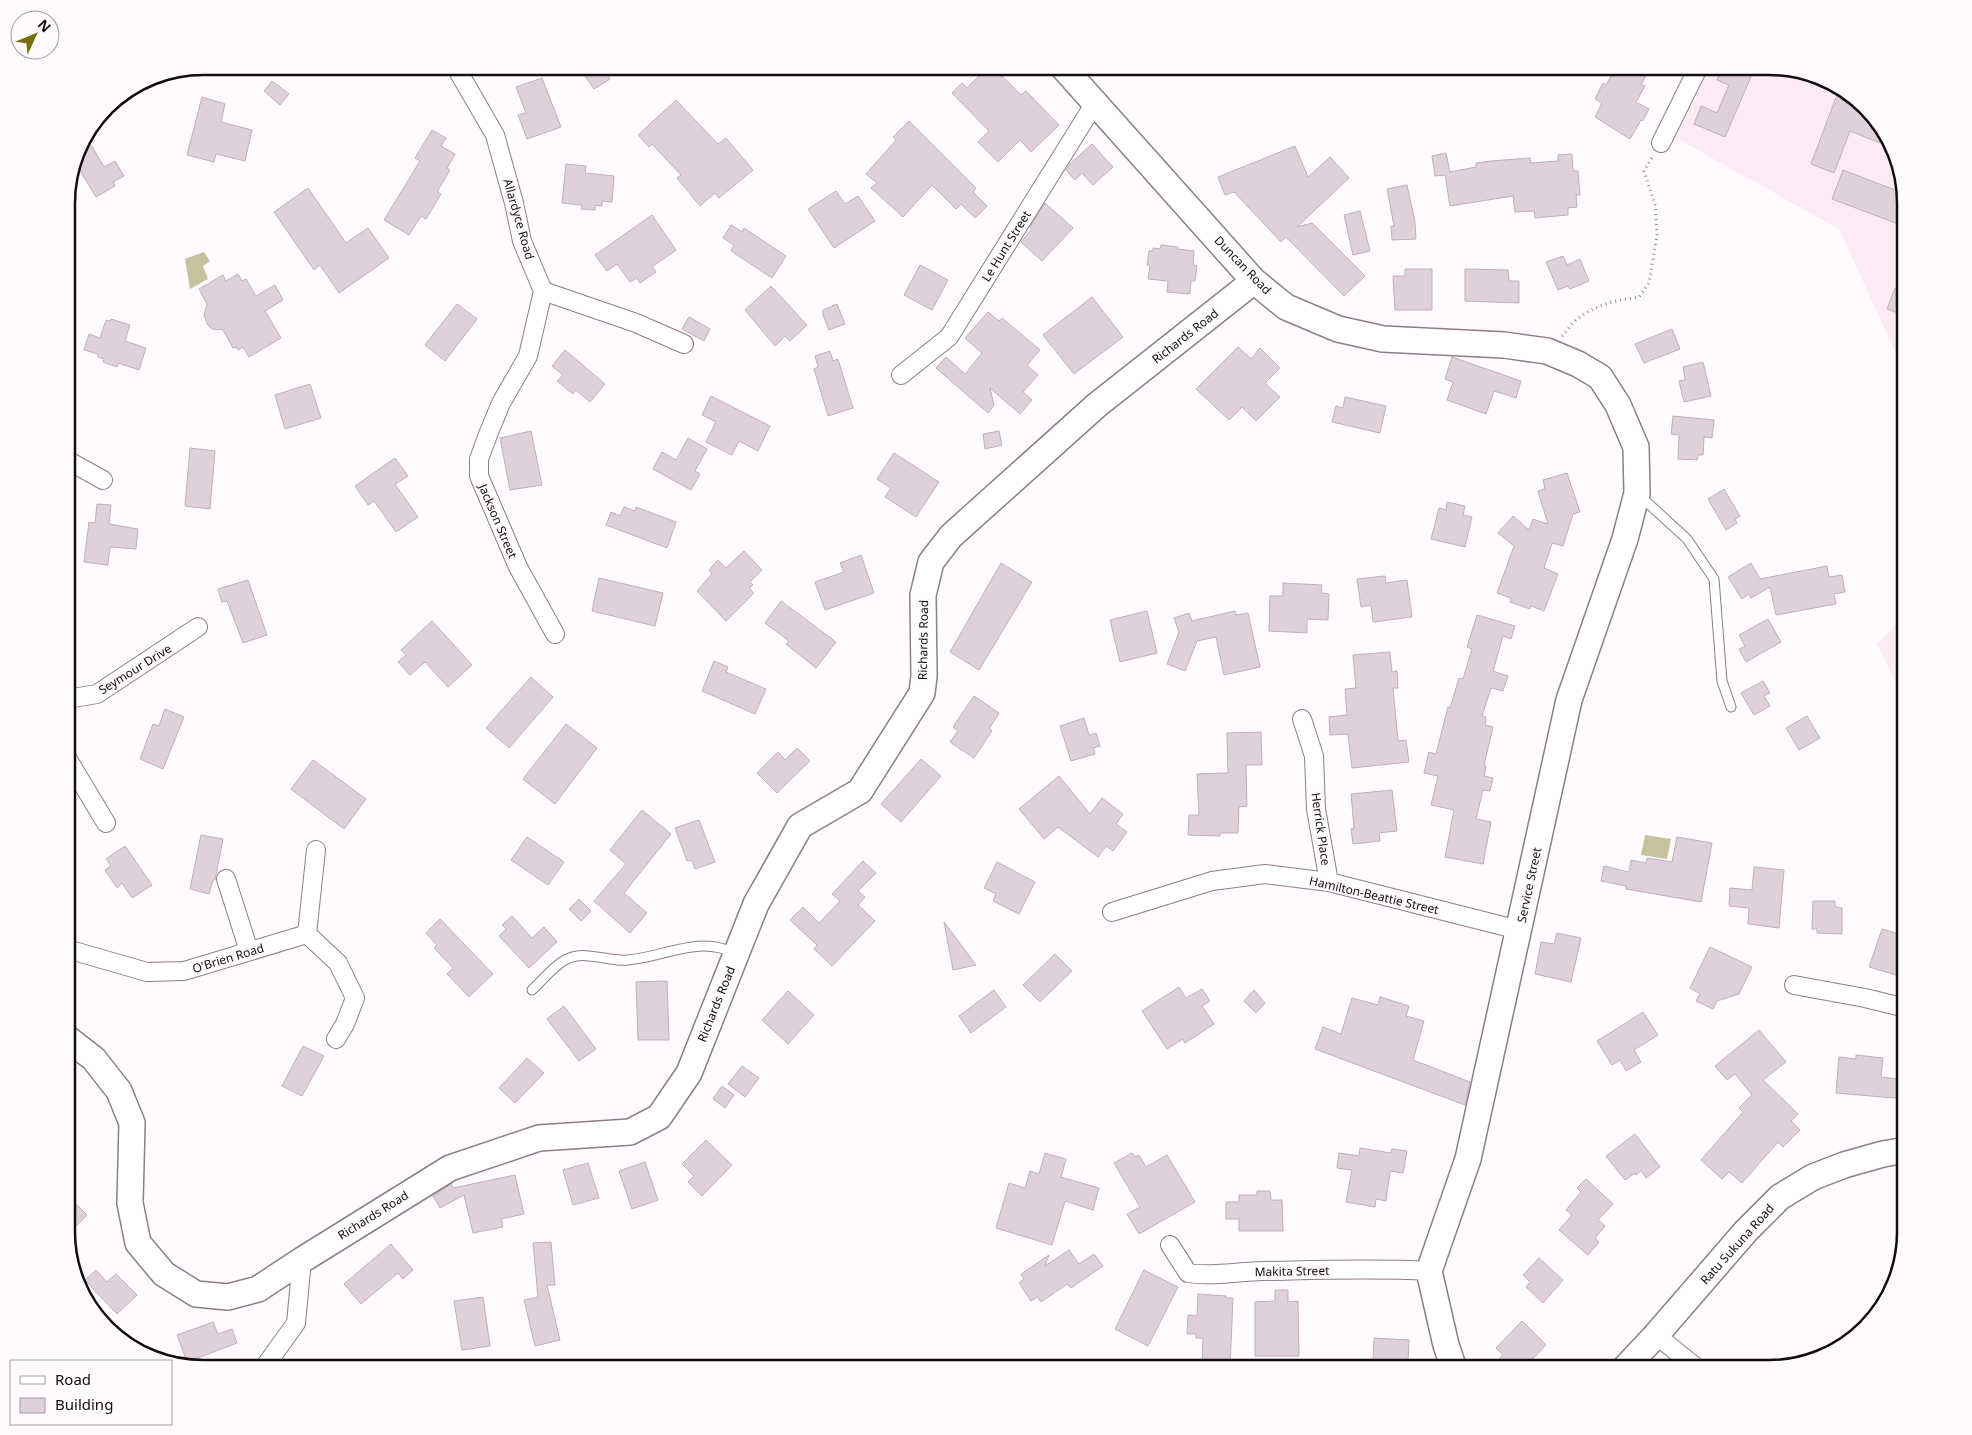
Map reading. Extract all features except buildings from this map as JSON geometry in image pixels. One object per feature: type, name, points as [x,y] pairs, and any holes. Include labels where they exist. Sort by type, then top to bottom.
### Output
[{"type":"main road","name":"Duncan Road","points":[[1070,75],[1254,281],[1286,307],[1338,329],[1383,339],[1504,345],[1547,351],[1578,364],[1600,377],[1618,405]]},
{"type":"main road","name":"Richards Road","points":[[75,1045],[94,1059],[119,1091],[132,1124],[130,1203],[138,1243],[164,1274],[196,1294],[228,1297],[258,1289],[450,1168],[539,1138],[630,1132],[659,1117],[688,1073],[756,904],[800,826],[860,791],[922,693],[924,676],[923,594],[931,562],[951,536],[1096,405],[1254,281]]},
{"type":"main road","name":"Service Street","points":[[1429,1271],[1468,1159],[1569,700],[1625,539],[1637,493],[1636,447],[1618,405]]},
{"type":"main road","name":"Ratu Sukuna Road","points":[[1632,1360],[1746,1231],[1780,1197],[1813,1177],[1844,1165],[1897,1152]]},
{"type":"main road","points":[[1429,1271],[1451,1360]]},
{"type":"street","name":"Allardyce Road","points":[[460,75],[495,135],[514,203],[522,241],[543,291]]},
{"type":"street","points":[[1661,143],[1695,75]]},
{"type":"street","name":"Le Hunt Street","points":[[901,375],[949,337],[1094,103]]},
{"type":"street","points":[[543,291],[636,323],[684,344]]},
{"type":"street","name":"Jackson Street","points":[[543,291],[528,356],[501,404],[478,459],[479,476],[518,567],[555,634]]},
{"type":"street","points":[[75,465],[103,480]]},
{"type":"street","name":"Seymour Drive","points":[[75,698],[97,694],[198,627]]},
{"type":"street","name":"Herrick Place","points":[[1302,719],[1314,756],[1316,809],[1329,882]]},
{"type":"street","points":[[75,773],[106,823]]},
{"type":"street","points":[[316,850],[307,934],[338,963],[355,998],[345,1024],[336,1039]]},
{"type":"street","name":"Hamilton-Beattie Street","points":[[1112,912],[1212,881],[1265,874],[1329,882],[1519,930]]},
{"type":"street","points":[[226,879],[248,951]]},
{"type":"street","name":"O'Brien Road","points":[[75,951],[147,972],[184,971],[307,934]]},
{"type":"street","points":[[1794,985],[1897,1006]]},
{"type":"street","name":"Makita Street","points":[[1170,1245],[1188,1273],[1204,1276],[1242,1272],[1379,1268],[1429,1271]]},
{"type":"street","points":[[270,1360],[296,1323],[302,1260]]},
{"type":"street","points":[[1656,1335],[1687,1360]]},
{"type":"lane","points":[[1637,493],[1687,539],[1714,579],[1722,682],[1731,707]]},
{"type":"lane","points":[[532,990],[561,963],[574,957],[628,960],[685,947],[706,946],[718,947],[736,954]]},
{"type":"path","points":[[1547,351],[1570,329],[1574,321],[1606,303],[1639,297],[1649,283],[1657,234],[1655,205],[1644,171],[1661,143]]},
{"type":"shaded area","points":[[1705,75],[1794,77],[1833,92],[1865,119],[1884,147],[1893,170],[1896,187],[1897,355],[1839,229],[1676,138]]},
{"type":"shaded area","points":[[204,252],[210,261],[203,266],[208,279],[190,289],[185,259]]},
{"type":"shaded area","points":[[1897,623],[1897,685],[1877,644]]},
{"type":"shaded area","points":[[1645,835],[1671,839],[1667,859],[1641,855]]}]
